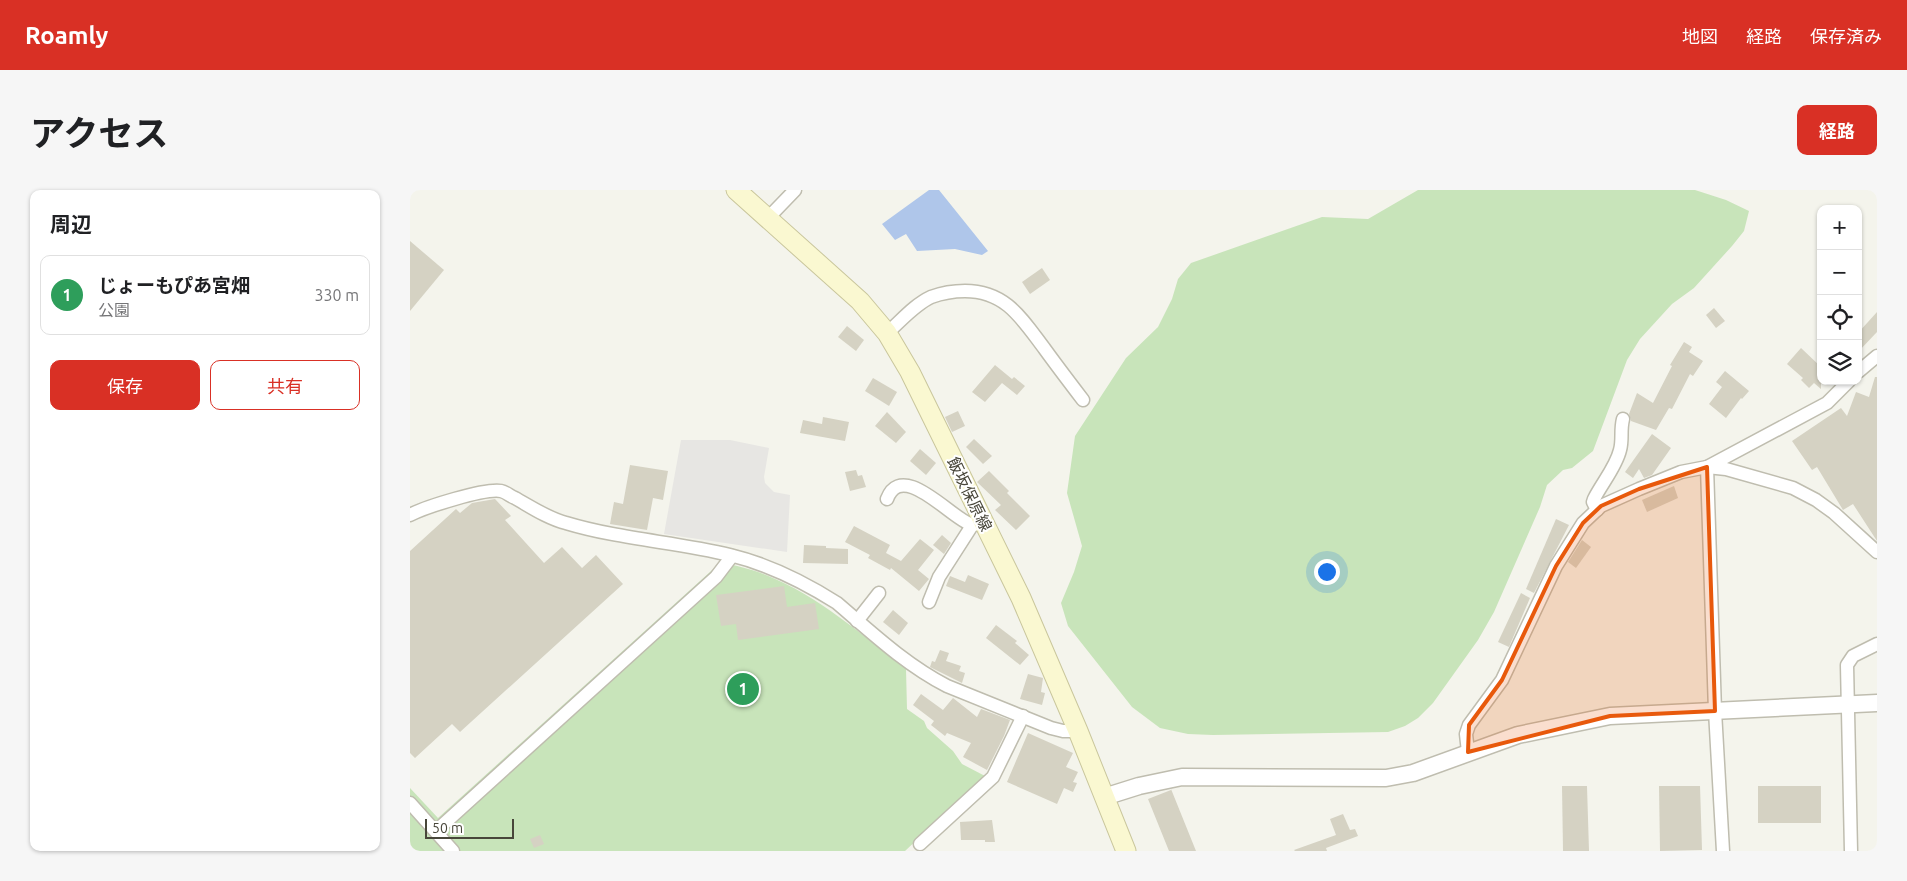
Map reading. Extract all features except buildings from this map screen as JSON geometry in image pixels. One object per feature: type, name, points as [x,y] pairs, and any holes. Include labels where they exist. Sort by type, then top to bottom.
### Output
[{"type":"main road","name":"飯坂保原線","points":[[736,190],[860,300],[887,333],[910,372],[979,524],[1021,598],[1078,730],[1126,851]]},
{"type":"street","points":[[768,218],[795,190]]},
{"type":"street","points":[[887,333],[920,304],[931,297],[959,291],[974,291],[987,294],[1005,302],[1020,317],[1083,400]]},
{"type":"street","points":[[1862,369],[1877,356]]},
{"type":"street","points":[[1468,752],[1466,734],[1469,725],[1502,680],[1556,566],[1583,523],[1597,510],[1631,492],[1667,477],[1707,467],[1827,404],[1845,385]]},
{"type":"street","points":[[1597,510],[1593,502],[1618,457],[1620,430],[1623,419]]},
{"type":"street","points":[[1707,467],[1726,469],[1793,488],[1806,494],[1834,513],[1877,552]]},
{"type":"street","points":[[1707,467],[1715,711],[1723,851]]},
{"type":"street","points":[[886,499],[895,487],[899,485],[907,486],[927,495],[962,520],[979,524],[939,577],[928,602]]},
{"type":"street","points":[[410,515],[420,510],[462,498],[490,491],[501,491],[536,510],[568,524],[732,556],[803,583],[837,603],[903,658],[946,686],[1051,728],[1063,731],[1078,730]]},
{"type":"street","points":[[436,831],[716,577],[732,556]]},
{"type":"street","points":[[858,620],[879,593]]},
{"type":"street","points":[[1851,851],[1848,661],[1859,652],[1877,644]]},
{"type":"street","points":[[1104,797],[1139,786],[1182,777],[1386,778],[1413,773],[1468,752],[1533,731],[1610,716],[1877,703]]},
{"type":"street","points":[[920,844],[993,777],[1022,716]]},
{"type":"street","points":[[410,803],[454,851]]},
{"type":"highlighted area","points":[[1707,467],[1715,711],[1610,716],[1468,752],[1469,725],[1502,680],[1556,566],[1583,523],[1601,506],[1639,489]]},
{"type":"green space","points":[[1418,190],[1695,190],[1726,200],[1749,211],[1744,231],[1732,246],[1694,288],[1672,304],[1640,339],[1627,360],[1593,451],[1572,468],[1563,470],[1547,485],[1540,507],[1494,612],[1478,640],[1433,703],[1418,718],[1405,726],[1388,732],[1213,735],[1188,734],[1160,728],[1132,707],[1068,626],[1061,603],[1082,546],[1067,493],[1075,436],[1126,358],[1158,327],[1172,299],[1178,279],[1191,263],[1322,217],[1368,219]]},
{"type":"green space","points":[[721,562],[761,573],[804,594],[839,617],[906,669],[907,709],[924,721],[927,728],[953,751],[962,764],[985,776],[905,851],[410,851],[410,788],[438,818]]},
{"type":"shaded area","points":[[681,440],[730,440],[769,448],[764,477],[765,483],[774,492],[790,495],[787,552],[664,534]]},
{"type":"water","points":[[929,190],[939,190],[988,251],[982,255],[955,249],[917,251],[906,234],[895,240],[882,224]]},
{"type":"place","name":"じょーもぴあ宮畑","points":[[743,689]]}]
